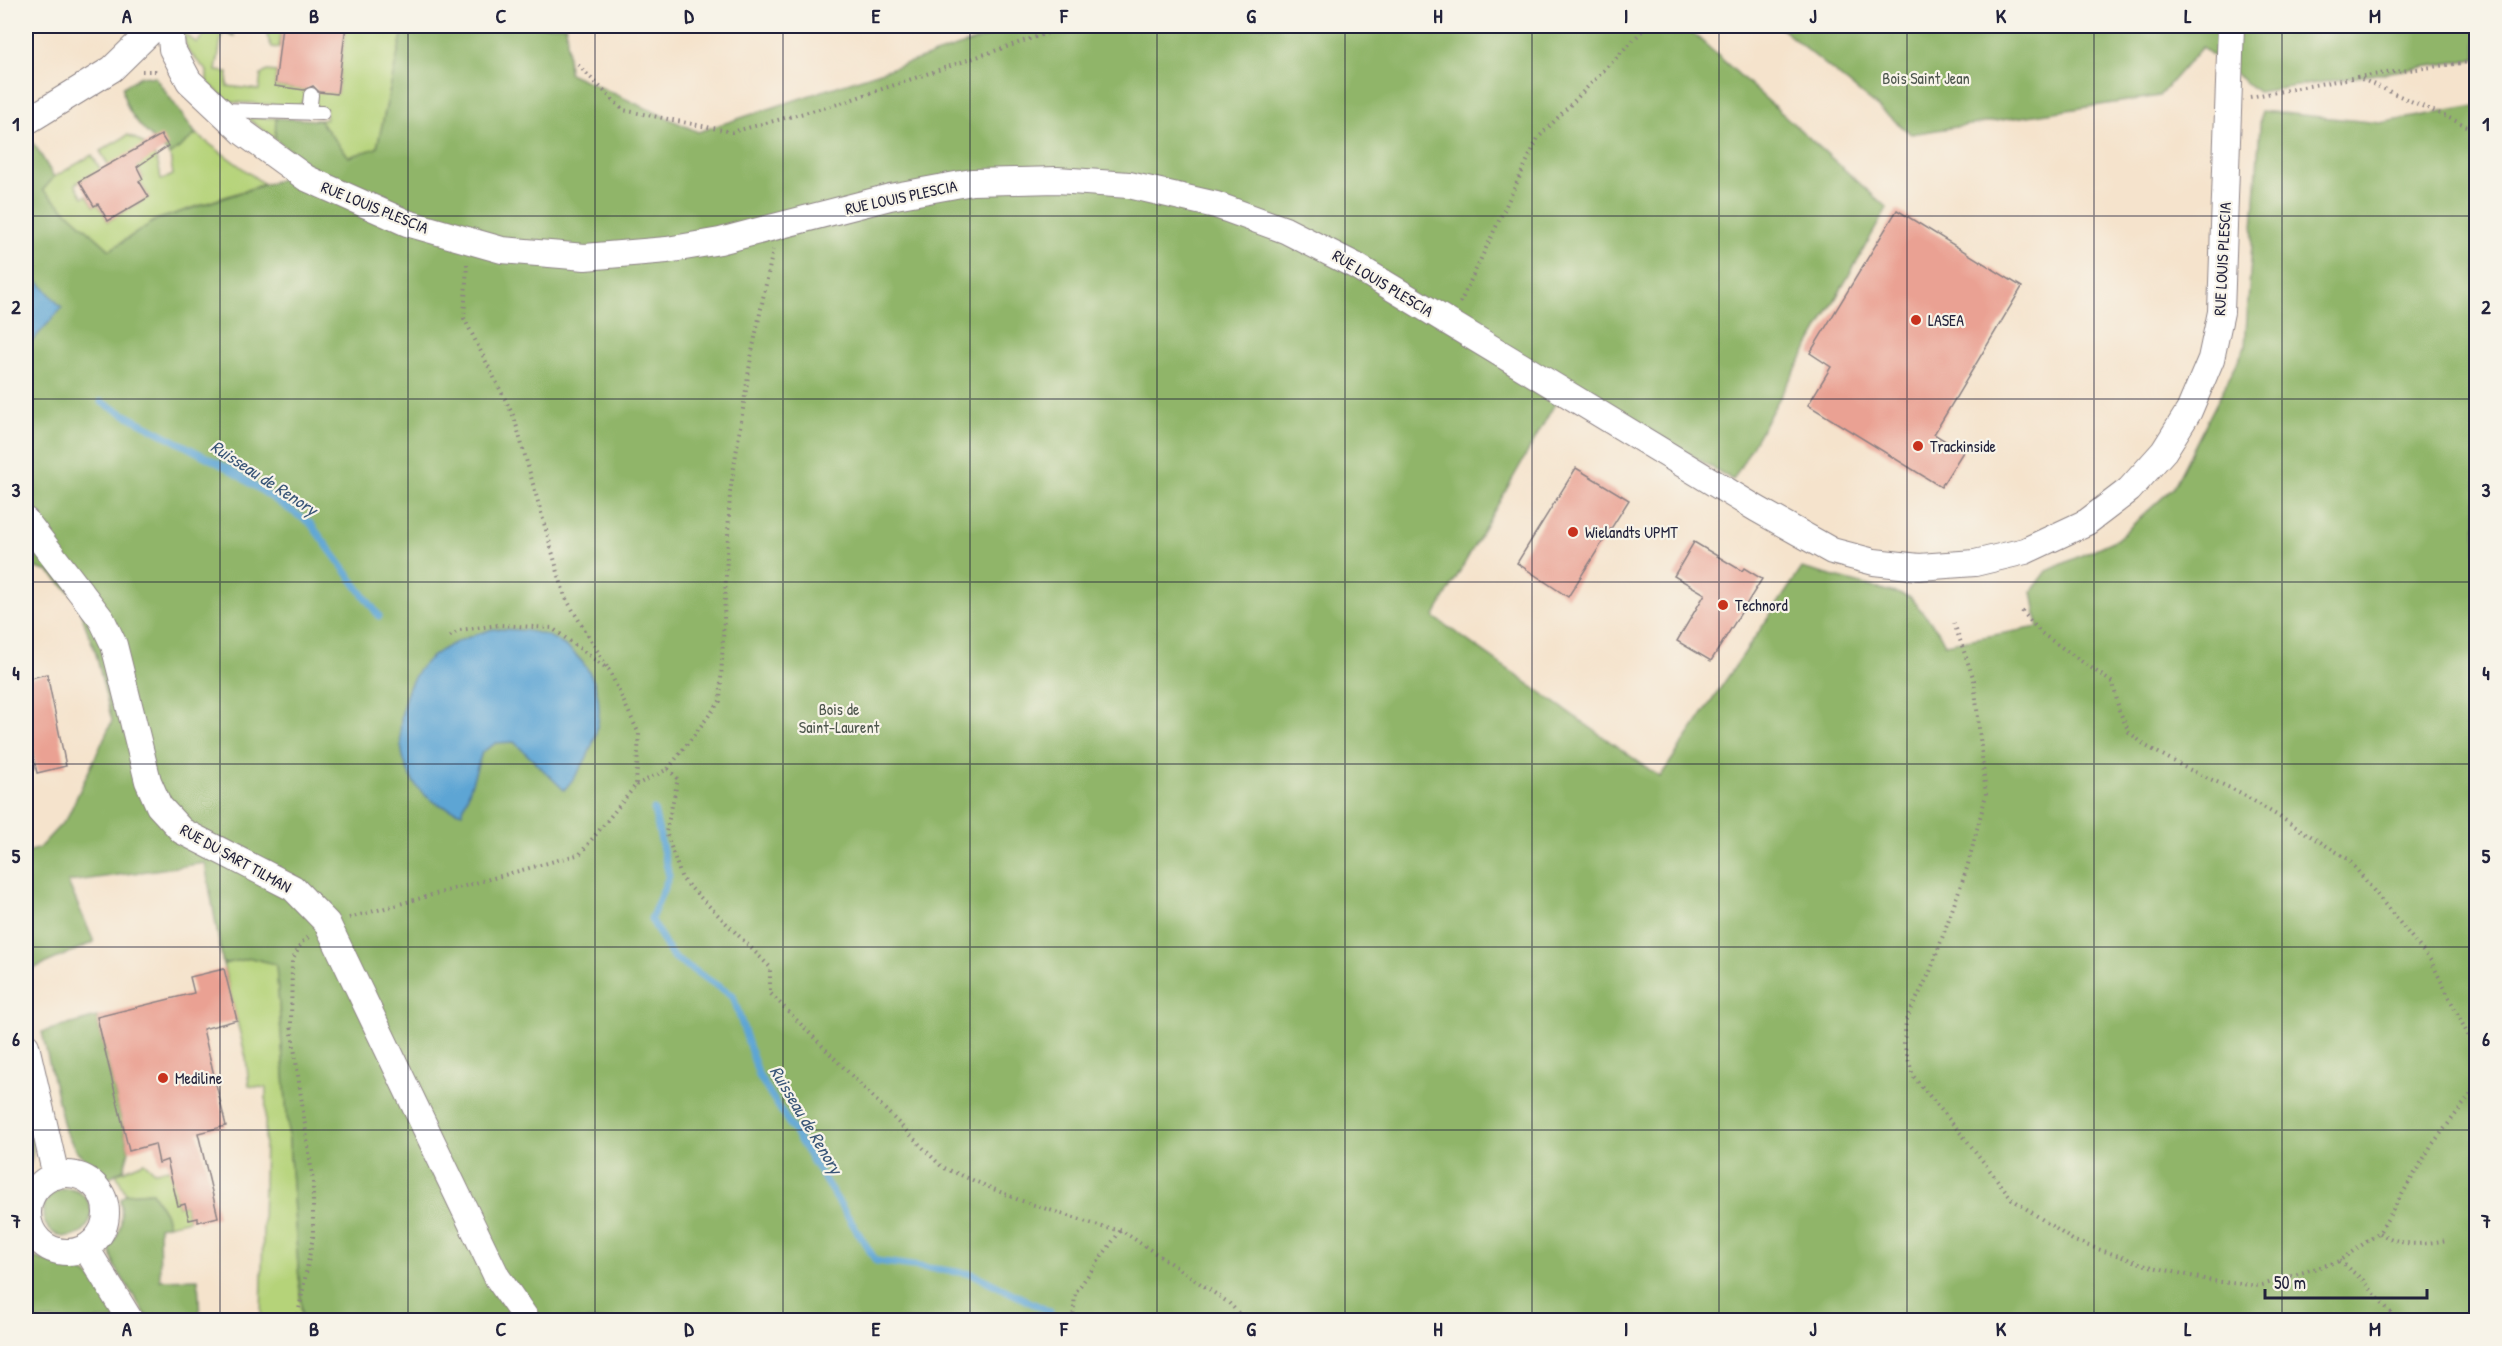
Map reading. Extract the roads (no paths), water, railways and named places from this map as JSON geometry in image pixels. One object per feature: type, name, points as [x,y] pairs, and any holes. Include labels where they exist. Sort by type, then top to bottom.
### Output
[{"type":"street","points":[[26,122],[112,69],[156,26]]},
{"type":"street","name":"RUE LOUIS PLESCIA","points":[[170,26],[172,49],[189,81],[244,133],[306,178],[407,223],[501,250],[585,256],[677,248],[720,241],[890,196],[972,182],[1058,180],[1129,185],[1216,205],[1286,230],[1356,266],[1757,509],[1832,551],[1874,562],[1919,567],[1975,563],[2025,551],[2087,522],[2129,490],[2164,451],[2189,411],[2211,359],[2221,312],[2231,26]]},
{"type":"street","name":"RUE DU SART TILMAN","points":[[26,521],[102,620],[114,645],[148,781],[159,806],[182,831],[293,888],[327,923],[497,1277],[526,1320]]},
{"type":"street","points":[[26,1046],[56,1176]]},
{"type":"street","points":[[64,1174],[89,1181],[99,1190],[105,1202],[106,1216],[103,1228],[96,1240],[86,1248],[74,1252],[55,1251],[39,1241],[28,1219],[28,1206],[33,1194],[41,1184],[56,1176],[64,1174]]},
{"type":"street","points":[[86,1248],[130,1320]]},
{"type":"lane","points":[[219,110],[316,113],[311,94]]},
{"type":"water","points":[[26,276],[40,283],[62,308],[26,348]]},
{"type":"water","points":[[493,629],[525,631],[549,636],[576,655],[589,672],[597,691],[599,711],[596,732],[589,752],[578,772],[564,790],[514,742],[496,743],[482,752],[462,813],[431,800],[412,779],[401,745],[400,726],[403,707],[408,689],[416,674],[427,661],[466,638]]},
{"type":"waterway","name":"Ruisseau de Renory","points":[[101,402],[229,469],[310,523],[379,616]]},
{"type":"waterway","name":"Ruisseau de Renory","points":[[654,810],[669,876],[651,919],[672,956],[733,996],[759,1076],[876,1261],[973,1274],[1050,1312]]},
{"type":"place","name":"LASEA","points":[[1916,320]]},
{"type":"place","name":"Trackinside","points":[[1918,446]]},
{"type":"place","name":"Wielandts UPMT","points":[[1573,532]]},
{"type":"place","name":"Technord","points":[[1723,605]]},
{"type":"place","name":"Mediline","points":[[163,1078]]},
{"type":"park label","name":"Bois Saint Jean","points":[[1926,78]]},
{"type":"park label","name":"Bois de Saint-Laurent","points":[[839,718]]}]
